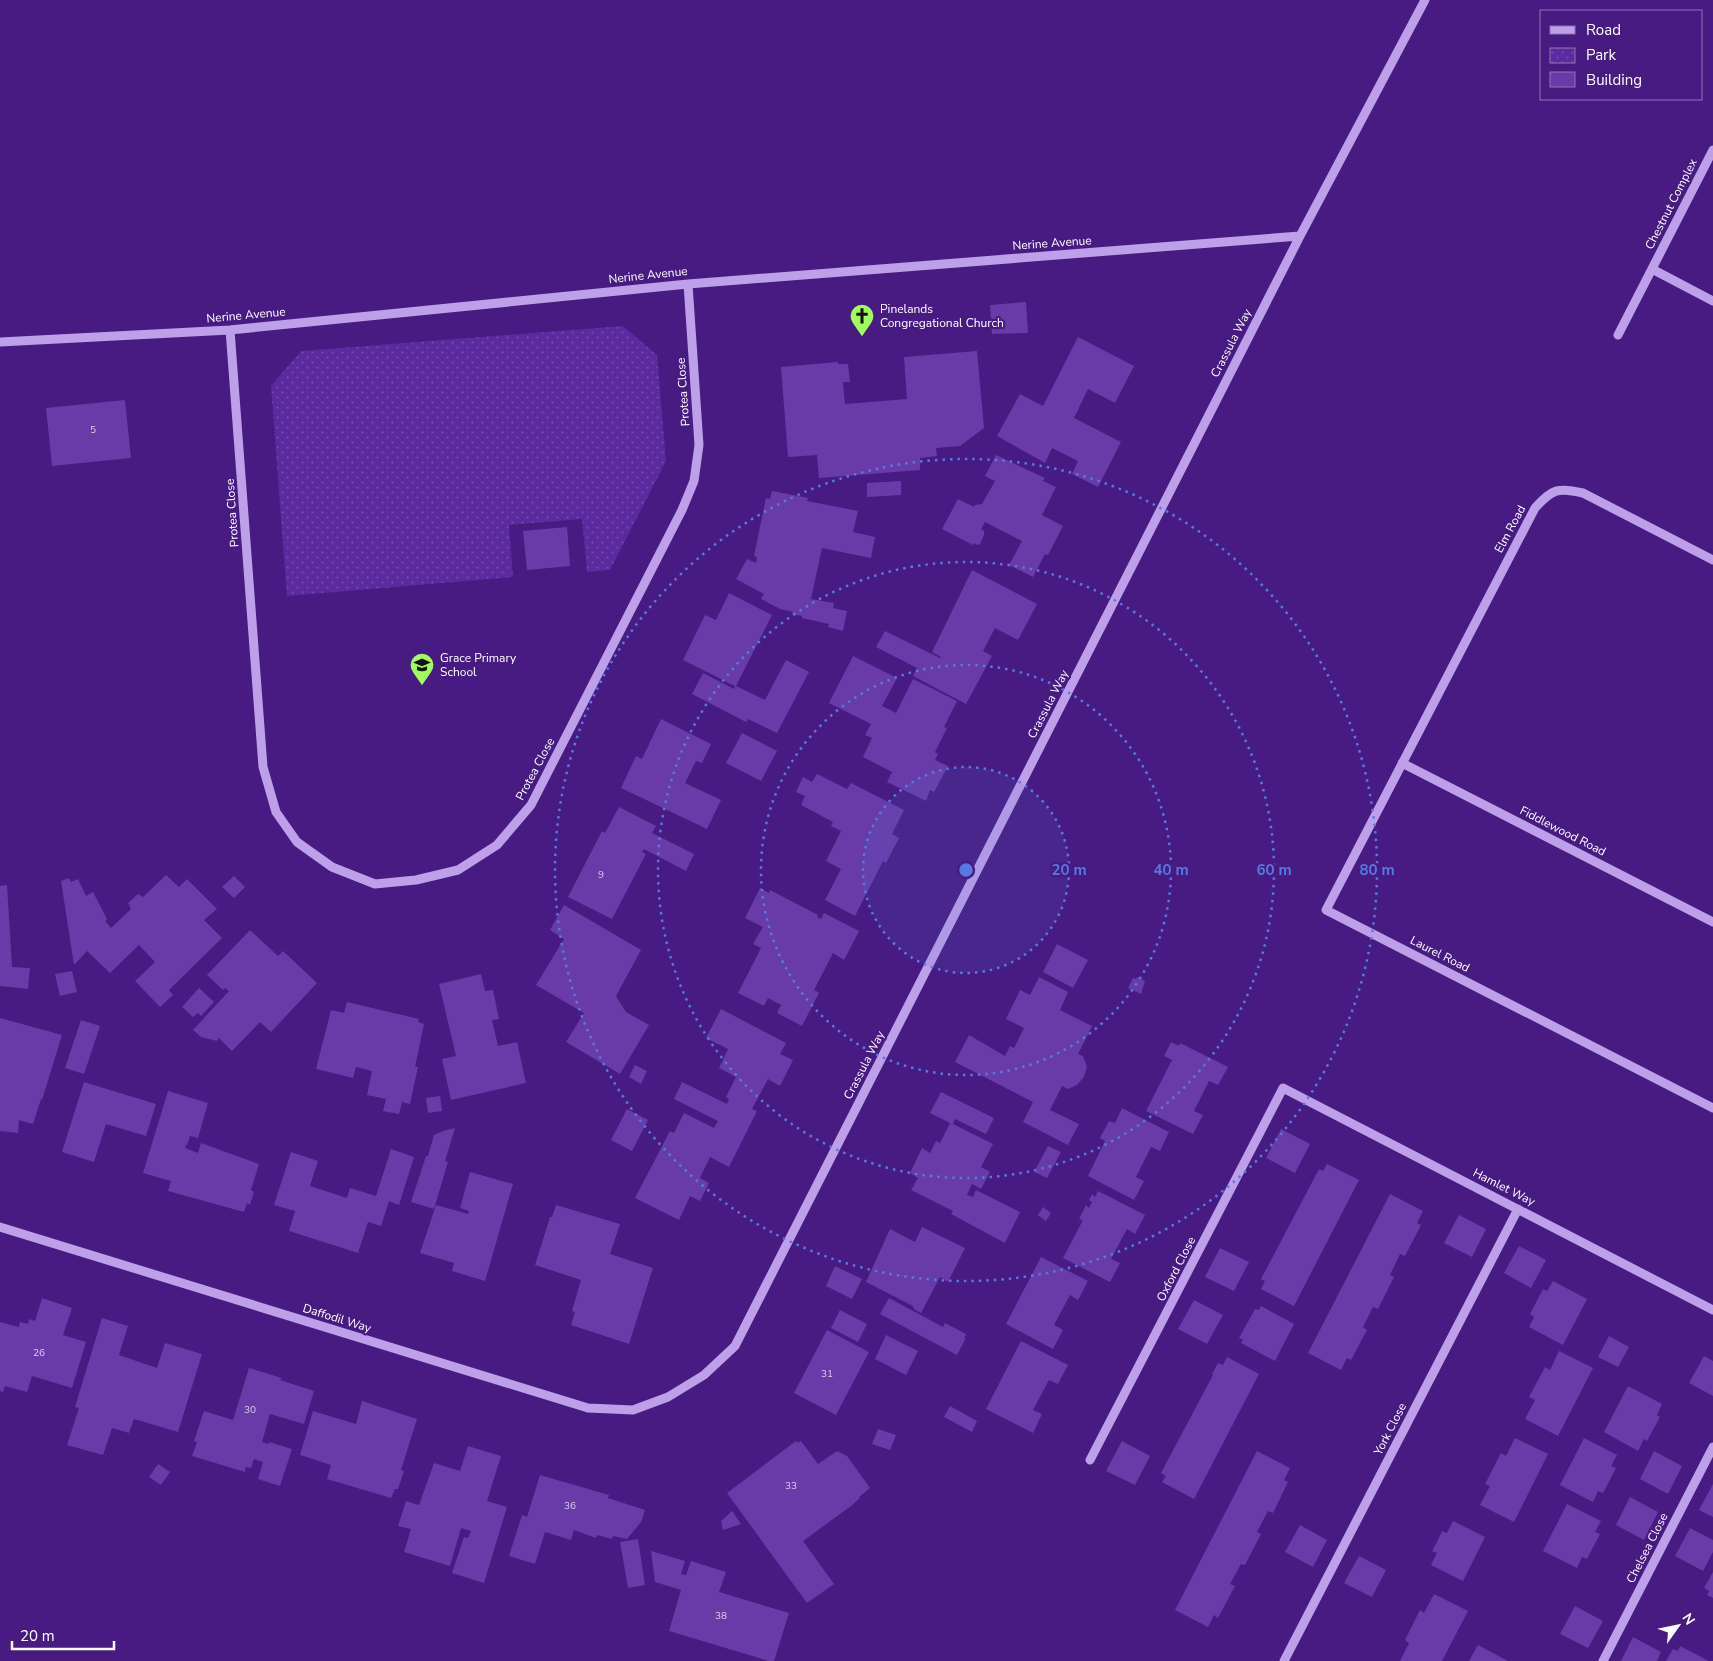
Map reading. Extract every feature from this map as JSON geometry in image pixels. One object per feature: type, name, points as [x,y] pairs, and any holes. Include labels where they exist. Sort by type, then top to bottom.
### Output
[{"type":"street","name":"Crassula Way","points":[[668,1397],[704,1375],[735,1346],[1300,236],[1425,0]]},
{"type":"street","name":"Chestnut Complex","points":[[1618,335],[1713,150]]},
{"type":"street","name":"Nerine Avenue","points":[[0,342],[230,330],[688,284],[1300,236]]},
{"type":"street","name":"Chestnut Complex","points":[[1652,269],[1713,301]]},
{"type":"street","name":"Protea Close","points":[[230,330],[263,767],[276,812],[297,842],[332,867],[374,884],[416,880],[458,870],[496,845],[531,805],[682,510],[694,481],[699,445],[688,284]]},
{"type":"street","name":"Elm Road","points":[[1414,740],[1535,508],[1547,494],[1565,489],[1583,493],[1713,560]]},
{"type":"street","name":"Laurel Road","points":[[1414,740],[1326,910],[1713,1108]]},
{"type":"street","name":"Fiddlewood Road","points":[[1402,763],[1713,922]]},
{"type":"street","name":"Hamlet Way","points":[[1283,1088],[1713,1310]]},
{"type":"street","name":"Oxford Close","points":[[1090,1460],[1283,1088]]},
{"type":"street","name":"York Close","points":[[1284,1661],[1518,1208]]},
{"type":"street","name":"Daffodil Way","points":[[0,1227],[588,1408],[633,1410],[668,1397]]},
{"type":"street","name":"Chelsea Close","points":[[1603,1661],[1713,1447]]},
{"type":"green space","points":[[623,326],[657,355],[666,461],[610,570],[587,572],[582,519],[509,525],[513,577],[287,596],[271,386],[301,351]]},
{"type":"building","points":[[1026,302],[1028,333],[992,334],[990,305]]},
{"type":"building","points":[[1078,337],[1134,366],[1115,403],[1088,389],[1074,418],[1121,442],[1098,487],[1072,474],[1078,461],[1052,448],[1045,463],[997,436],[1020,394],[1043,406]]},
{"type":"building","points":[[977,351],[984,428],[960,446],[936,448],[937,456],[920,458],[920,470],[819,478],[817,455],[788,457],[781,367],[838,362],[838,364],[848,364],[850,382],[843,382],[845,404],[907,399],[904,357]]},
{"type":"building","points":[[125,400],[131,458],[52,466],[46,408]]},
{"type":"building","points":[[996,455],[1045,478],[1043,481],[1056,487],[1042,515],[1063,526],[1048,555],[1045,554],[1033,577],[1009,565],[1022,541],[985,522],[981,529],[984,531],[984,535],[980,544],[977,545],[974,543],[973,545],[942,529],[958,499],[974,507],[975,505],[982,504],[995,481],[985,476]]},
{"type":"building","points":[[901,481],[901,495],[867,497],[867,483]]},
{"type":"building","points":[[772,491],[808,498],[807,501],[858,511],[853,532],[875,537],[871,558],[822,548],[811,599],[834,603],[833,608],[847,611],[843,631],[828,627],[829,624],[802,618],[802,616],[792,614],[793,612],[780,609],[761,599],[764,594],[736,579],[747,559],[756,563],[757,557],[754,556],[766,498],[770,499]]},
{"type":"building","points":[[567,527],[570,566],[527,570],[523,531]]},
{"type":"building","points":[[972,570],[1037,604],[1018,640],[995,628],[983,651],[992,656],[966,704],[913,676],[917,668],[876,647],[885,631],[940,658],[932,652]]},
{"type":"building","points":[[729,593],[772,615],[736,686],[765,700],[786,660],[809,672],[777,733],[748,719],[746,722],[692,694],[703,673],[734,689],[735,686],[683,660],[705,615],[716,620]]},
{"type":"building","points":[[853,656],[897,678],[882,706],[896,713],[913,679],[957,701],[944,727],[947,728],[935,752],[938,754],[935,760],[948,766],[934,792],[930,790],[926,801],[887,782],[892,772],[863,757],[872,738],[865,735],[871,724],[829,703]]},
{"type":"building","points":[[661,719],[711,744],[702,763],[696,761],[685,783],[721,800],[707,829],[621,788],[636,756],[642,759]]},
{"type":"building","points":[[742,733],[777,751],[761,781],[726,763]]},
{"type":"building","points":[[817,774],[847,789],[851,783],[904,810],[892,834],[899,838],[886,863],[883,861],[855,916],[825,900],[841,869],[826,861],[841,831],[831,826],[833,822],[801,805],[805,796],[796,792],[803,777],[812,782]]},
{"type":"building","points":[[619,807],[656,826],[652,833],[694,854],[686,871],[644,849],[642,852],[646,854],[612,919],[568,897],[602,831],[605,833]]},
{"type":"building","points":[[166,875],[179,887],[187,879],[217,909],[204,920],[222,938],[169,990],[173,995],[160,1007],[135,981],[155,962],[139,945],[110,973],[87,951],[74,965],[61,881],[69,878],[71,882],[78,879],[86,896],[93,892],[107,919],[105,921],[111,928],[131,909],[128,903],[138,894],[143,897]]},
{"type":"building","points":[[234,876],[245,887],[234,898],[222,887]]},
{"type":"building","points":[[7,885],[12,967],[30,968],[28,989],[0,986],[0,886]]},
{"type":"building","points":[[760,888],[769,893],[770,890],[818,915],[817,917],[821,919],[824,913],[859,931],[844,960],[833,953],[814,990],[819,993],[802,1026],[777,1013],[781,1005],[768,998],[764,1006],[738,993],[761,948],[753,944],[763,927],[745,918]]},
{"type":"building","points":[[564,905],[641,950],[616,996],[626,1012],[649,1025],[620,1074],[566,1042],[584,1013],[536,985],[564,939],[550,930]]},
{"type":"building","points":[[250,930],[278,956],[283,951],[317,983],[271,1032],[260,1022],[232,1051],[219,1038],[217,1041],[201,1037],[193,1030],[229,991],[225,988],[223,990],[207,975]]},
{"type":"building","points":[[1057,944],[1088,960],[1073,988],[1043,972]]},
{"type":"building","points":[[72,971],[77,992],[60,996],[55,974]]},
{"type":"building","points":[[481,974],[485,991],[493,990],[499,1019],[492,1020],[498,1046],[517,1042],[526,1083],[451,1100],[442,1059],[456,1056],[439,984]]},
{"type":"building","points":[[1039,977],[1068,992],[1060,1010],[1092,1026],[1078,1054],[1083,1056],[1087,1067],[1084,1077],[1077,1085],[1068,1089],[1062,1086],[1050,1110],[1079,1124],[1068,1145],[1023,1122],[1033,1102],[955,1062],[969,1035],[1005,1056],[1010,1046],[1014,1048],[1024,1028],[1006,1019],[1020,990],[1030,995]]},
{"type":"building","points":[[1137,977],[1145,981],[1141,994],[1128,988],[1133,978],[1136,979]]},
{"type":"building","points":[[199,988],[214,1002],[201,1016],[198,1013],[193,1017],[182,1007]]},
{"type":"building","points":[[347,1002],[419,1019],[418,1022],[424,1024],[415,1067],[418,1067],[410,1104],[402,1102],[399,1114],[383,1111],[386,1099],[367,1095],[372,1071],[356,1067],[353,1078],[316,1069],[331,1010],[344,1013]]},
{"type":"building","points":[[721,1009],[786,1043],[780,1054],[793,1060],[780,1086],[768,1079],[752,1109],[757,1111],[729,1167],[710,1157],[700,1178],[709,1183],[700,1201],[690,1196],[679,1220],[635,1198],[670,1131],[674,1133],[684,1113],[714,1128],[718,1121],[674,1099],[682,1082],[727,1104],[729,1099],[726,1097],[736,1077],[719,1068],[728,1049],[706,1038]]},
{"type":"building","points":[[0,1018],[62,1035],[33,1124],[19,1120],[18,1133],[0,1131]]},
{"type":"building","points":[[81,1020],[100,1026],[84,1074],[65,1068]]},
{"type":"building","points":[[1171,1042],[1179,1046],[1180,1043],[1228,1067],[1218,1085],[1209,1081],[1194,1111],[1203,1115],[1193,1134],[1146,1111],[1172,1060],[1164,1056]]},
{"type":"building","points":[[635,1065],[647,1071],[641,1084],[629,1077]]},
{"type":"building","points":[[84,1082],[156,1104],[146,1136],[106,1124],[94,1162],[62,1152]]},
{"type":"building","points":[[168,1091],[208,1103],[198,1138],[190,1136],[185,1148],[198,1153],[201,1143],[259,1164],[251,1190],[254,1192],[250,1205],[247,1203],[244,1212],[168,1191],[171,1181],[143,1173]]},
{"type":"building","points":[[941,1092],[994,1118],[986,1134],[955,1119],[953,1124],[993,1144],[981,1167],[990,1172],[981,1189],[972,1184],[967,1195],[973,1197],[976,1190],[1020,1212],[1005,1243],[951,1214],[953,1211],[911,1190],[918,1178],[910,1173],[922,1148],[930,1153],[936,1141],[940,1143],[950,1123],[930,1113]]},
{"type":"building","points":[[440,1096],[442,1111],[428,1113],[426,1098]]},
{"type":"building","points":[[1122,1108],[1169,1132],[1160,1151],[1151,1147],[1136,1177],[1144,1181],[1134,1200],[1088,1176],[1105,1141],[1100,1138],[1109,1121],[1115,1123]]},
{"type":"building","points":[[627,1109],[648,1120],[632,1151],[611,1140]]},
{"type":"building","points":[[455,1128],[445,1161],[448,1162],[434,1209],[411,1202],[434,1135]]},
{"type":"building","points":[[1281,1129],[1310,1144],[1295,1173],[1266,1158]]},
{"type":"building","points":[[1048,1146],[1061,1152],[1047,1178],[1034,1172]]},
{"type":"building","points":[[391,1149],[414,1157],[399,1205],[389,1201],[381,1226],[368,1222],[358,1253],[289,1231],[295,1211],[274,1205],[291,1152],[318,1161],[310,1186],[347,1198],[350,1188],[376,1196]]},
{"type":"building","points":[[1327,1164],[1359,1180],[1294,1306],[1261,1289],[1265,1281],[1261,1279],[1319,1169],[1323,1171]]},
{"type":"building","points":[[470,1172],[513,1184],[485,1281],[452,1271],[454,1263],[420,1253],[436,1205],[468,1214],[469,1211],[460,1208]]},
{"type":"building","points":[[1098,1191],[1145,1215],[1135,1234],[1127,1229],[1111,1259],[1120,1263],[1110,1282],[1063,1258],[1083,1220],[1079,1219],[1086,1205],[1089,1208],[1092,1202],[1089,1200],[1092,1194],[1095,1197]]},
{"type":"building","points":[[1390,1194],[1423,1211],[1417,1223],[1421,1225],[1405,1256],[1400,1254],[1390,1275],[1394,1277],[1378,1309],[1373,1307],[1363,1327],[1367,1330],[1351,1360],[1347,1358],[1341,1370],[1308,1353]]},
{"type":"building","points":[[556,1205],[620,1224],[610,1254],[653,1268],[629,1344],[571,1325],[575,1312],[572,1311],[581,1280],[535,1265],[550,1217],[552,1217]]},
{"type":"building","points":[[1043,1207],[1051,1213],[1046,1221],[1038,1215]]},
{"type":"building","points":[[1459,1215],[1486,1229],[1472,1257],[1444,1243]]},
{"type":"building","points":[[922,1227],[965,1248],[948,1282],[940,1277],[921,1313],[914,1309],[913,1306],[866,1282],[890,1229],[915,1242]]},
{"type":"building","points":[[1519,1246],[1546,1260],[1531,1288],[1504,1273]]},
{"type":"building","points":[[1220,1248],[1249,1262],[1234,1291],[1205,1277]]},
{"type":"building","points":[[1041,1257],[1088,1281],[1078,1300],[1070,1295],[1054,1325],[1063,1330],[1053,1349],[1006,1324]]},
{"type":"building","points":[[835,1266],[862,1279],[852,1299],[826,1286]]},
{"type":"building","points":[[1553,1281],[1587,1299],[1563,1345],[1529,1327],[1534,1317],[1530,1314],[1543,1289],[1547,1291]]},
{"type":"building","points":[[42,1298],[72,1308],[63,1335],[86,1342],[72,1388],[32,1376],[27,1392],[5,1386],[3,1392],[0,1391],[0,1322],[19,1327],[20,1322],[28,1324],[29,1319],[35,1321]]},
{"type":"building","points":[[889,1298],[943,1327],[945,1323],[966,1334],[964,1338],[966,1338],[957,1355],[880,1314]]},
{"type":"building","points":[[1194,1300],[1223,1315],[1207,1344],[1178,1329]]},
{"type":"building","points":[[1261,1306],[1294,1324],[1275,1361],[1241,1343],[1243,1340],[1239,1338],[1255,1309],[1259,1310]]},
{"type":"building","points":[[840,1310],[867,1324],[858,1342],[831,1328]]},
{"type":"building","points":[[102,1318],[128,1326],[119,1355],[157,1368],[165,1343],[202,1354],[178,1432],[134,1419],[129,1433],[112,1428],[103,1455],[67,1445],[79,1408],[75,1407]]},
{"type":"building","points":[[827,1330],[869,1352],[836,1415],[794,1393]]},
{"type":"building","points":[[886,1335],[918,1351],[906,1375],[875,1359]]},
{"type":"building","points":[[1609,1336],[1629,1347],[1618,1367],[1598,1357]]},
{"type":"building","points":[[1021,1341],[1068,1365],[1058,1384],[1049,1380],[1033,1410],[1042,1414],[1033,1433],[986,1409]]},
{"type":"building","points":[[1559,1351],[1593,1368],[1558,1436],[1525,1419],[1535,1400],[1529,1397],[1545,1367],[1550,1370]]},
{"type":"building","points":[[1704,1356],[1713,1361],[1713,1396],[1689,1383]]},
{"type":"building","points":[[1227,1357],[1259,1374],[1194,1499],[1162,1482],[1166,1476],[1161,1473],[1218,1363],[1223,1365]]},
{"type":"building","points":[[249,1368],[282,1378],[280,1380],[314,1391],[304,1424],[270,1414],[262,1442],[269,1444],[269,1442],[292,1449],[280,1486],[258,1479],[263,1462],[254,1459],[251,1468],[246,1467],[245,1472],[192,1456],[197,1442],[194,1441],[204,1411],[233,1420]]},
{"type":"building","points":[[1628,1386],[1662,1404],[1657,1415],[1660,1417],[1647,1441],[1644,1439],[1638,1451],[1604,1432]]},
{"type":"building","points":[[362,1401],[417,1419],[401,1470],[404,1471],[398,1489],[395,1489],[391,1498],[327,1479],[331,1465],[300,1455],[313,1411],[356,1424]]},
{"type":"building","points":[[950,1406],[977,1421],[972,1432],[944,1417]]},
{"type":"building","points":[[878,1429],[896,1435],[890,1450],[872,1444]]},
{"type":"building","points":[[1515,1438],[1548,1454],[1514,1522],[1480,1505],[1490,1486],[1485,1484],[1501,1453],[1506,1456]]},
{"type":"building","points":[[1584,1438],[1617,1455],[1611,1466],[1616,1468],[1603,1493],[1598,1491],[1593,1502],[1560,1485]]},
{"type":"building","points":[[796,1441],[798,1443],[801,1441],[818,1464],[837,1451],[847,1456],[870,1488],[851,1506],[803,1541],[834,1584],[807,1603],[727,1493]]},
{"type":"building","points":[[1122,1441],[1150,1456],[1135,1485],[1106,1471]]},
{"type":"building","points":[[468,1446],[501,1456],[487,1501],[507,1507],[484,1583],[452,1573],[464,1537],[468,1538],[471,1531],[461,1528],[450,1566],[404,1552],[411,1529],[398,1526],[406,1501],[419,1505],[434,1463],[460,1471]]},
{"type":"building","points":[[1257,1451],[1290,1468],[1284,1480],[1288,1482],[1273,1513],[1268,1511],[1257,1532],[1261,1534],[1245,1565],[1241,1564],[1230,1584],[1235,1586],[1218,1618],[1214,1615],[1208,1627],[1175,1610]]},
{"type":"building","points":[[1654,1451],[1682,1466],[1668,1494],[1640,1479]]},
{"type":"building","points":[[158,1464],[170,1472],[161,1485],[149,1477]]},
{"type":"building","points":[[540,1475],[609,1495],[608,1498],[645,1510],[641,1522],[627,1539],[613,1536],[612,1539],[597,1535],[596,1538],[574,1530],[571,1540],[545,1532],[535,1564],[509,1556],[522,1515],[527,1517]]},
{"type":"building","points":[[1713,1484],[1713,1517],[1699,1510]]},
{"type":"building","points":[[1630,1497],[1658,1512],[1644,1540],[1616,1525]]},
{"type":"building","points":[[1567,1504],[1601,1521],[1595,1532],[1600,1534],[1587,1559],[1582,1557],[1577,1568],[1543,1551]]},
{"type":"building","points":[[732,1511],[741,1524],[723,1530],[721,1521]]},
{"type":"building","points":[[1453,1521],[1485,1537],[1463,1581],[1431,1565],[1437,1553],[1432,1551],[1442,1531],[1447,1533]]},
{"type":"building","points":[[1300,1525],[1327,1540],[1313,1567],[1285,1552]]},
{"type":"building","points":[[1690,1528],[1713,1540],[1713,1552],[1703,1571],[1675,1556]]},
{"type":"building","points":[[638,1539],[645,1585],[628,1588],[620,1542]]},
{"type":"building","points":[[651,1551],[685,1561],[681,1574],[686,1575],[691,1561],[726,1572],[719,1592],[789,1613],[774,1661],[669,1631],[681,1590],[655,1582]]},
{"type":"building","points":[[1359,1556],[1386,1570],[1372,1597],[1344,1583]]},
{"type":"building","points":[[1713,1572],[1713,1598],[1707,1595],[1709,1591],[1704,1588]]},
{"type":"building","points":[[1434,1594],[1468,1611],[1442,1661],[1400,1661],[1409,1643],[1405,1640],[1420,1610],[1424,1613]]},
{"type":"building","points":[[1575,1606],[1603,1621],[1588,1648],[1560,1634]]},
{"type":"building","points":[[1633,1637],[1661,1652],[1657,1661],[1621,1661]]},
{"type":"building","points":[[1478,1645],[1508,1661],[1469,1661]]},
{"type":"building","points":[[1680,1646],[1709,1661],[1666,1661],[1673,1649],[1678,1651]]},
{"type":"place","name":"Pinelands Congregational Church","points":[[862,337]]},
{"type":"place","name":"Grace Primary School","points":[[422,686]]}]
